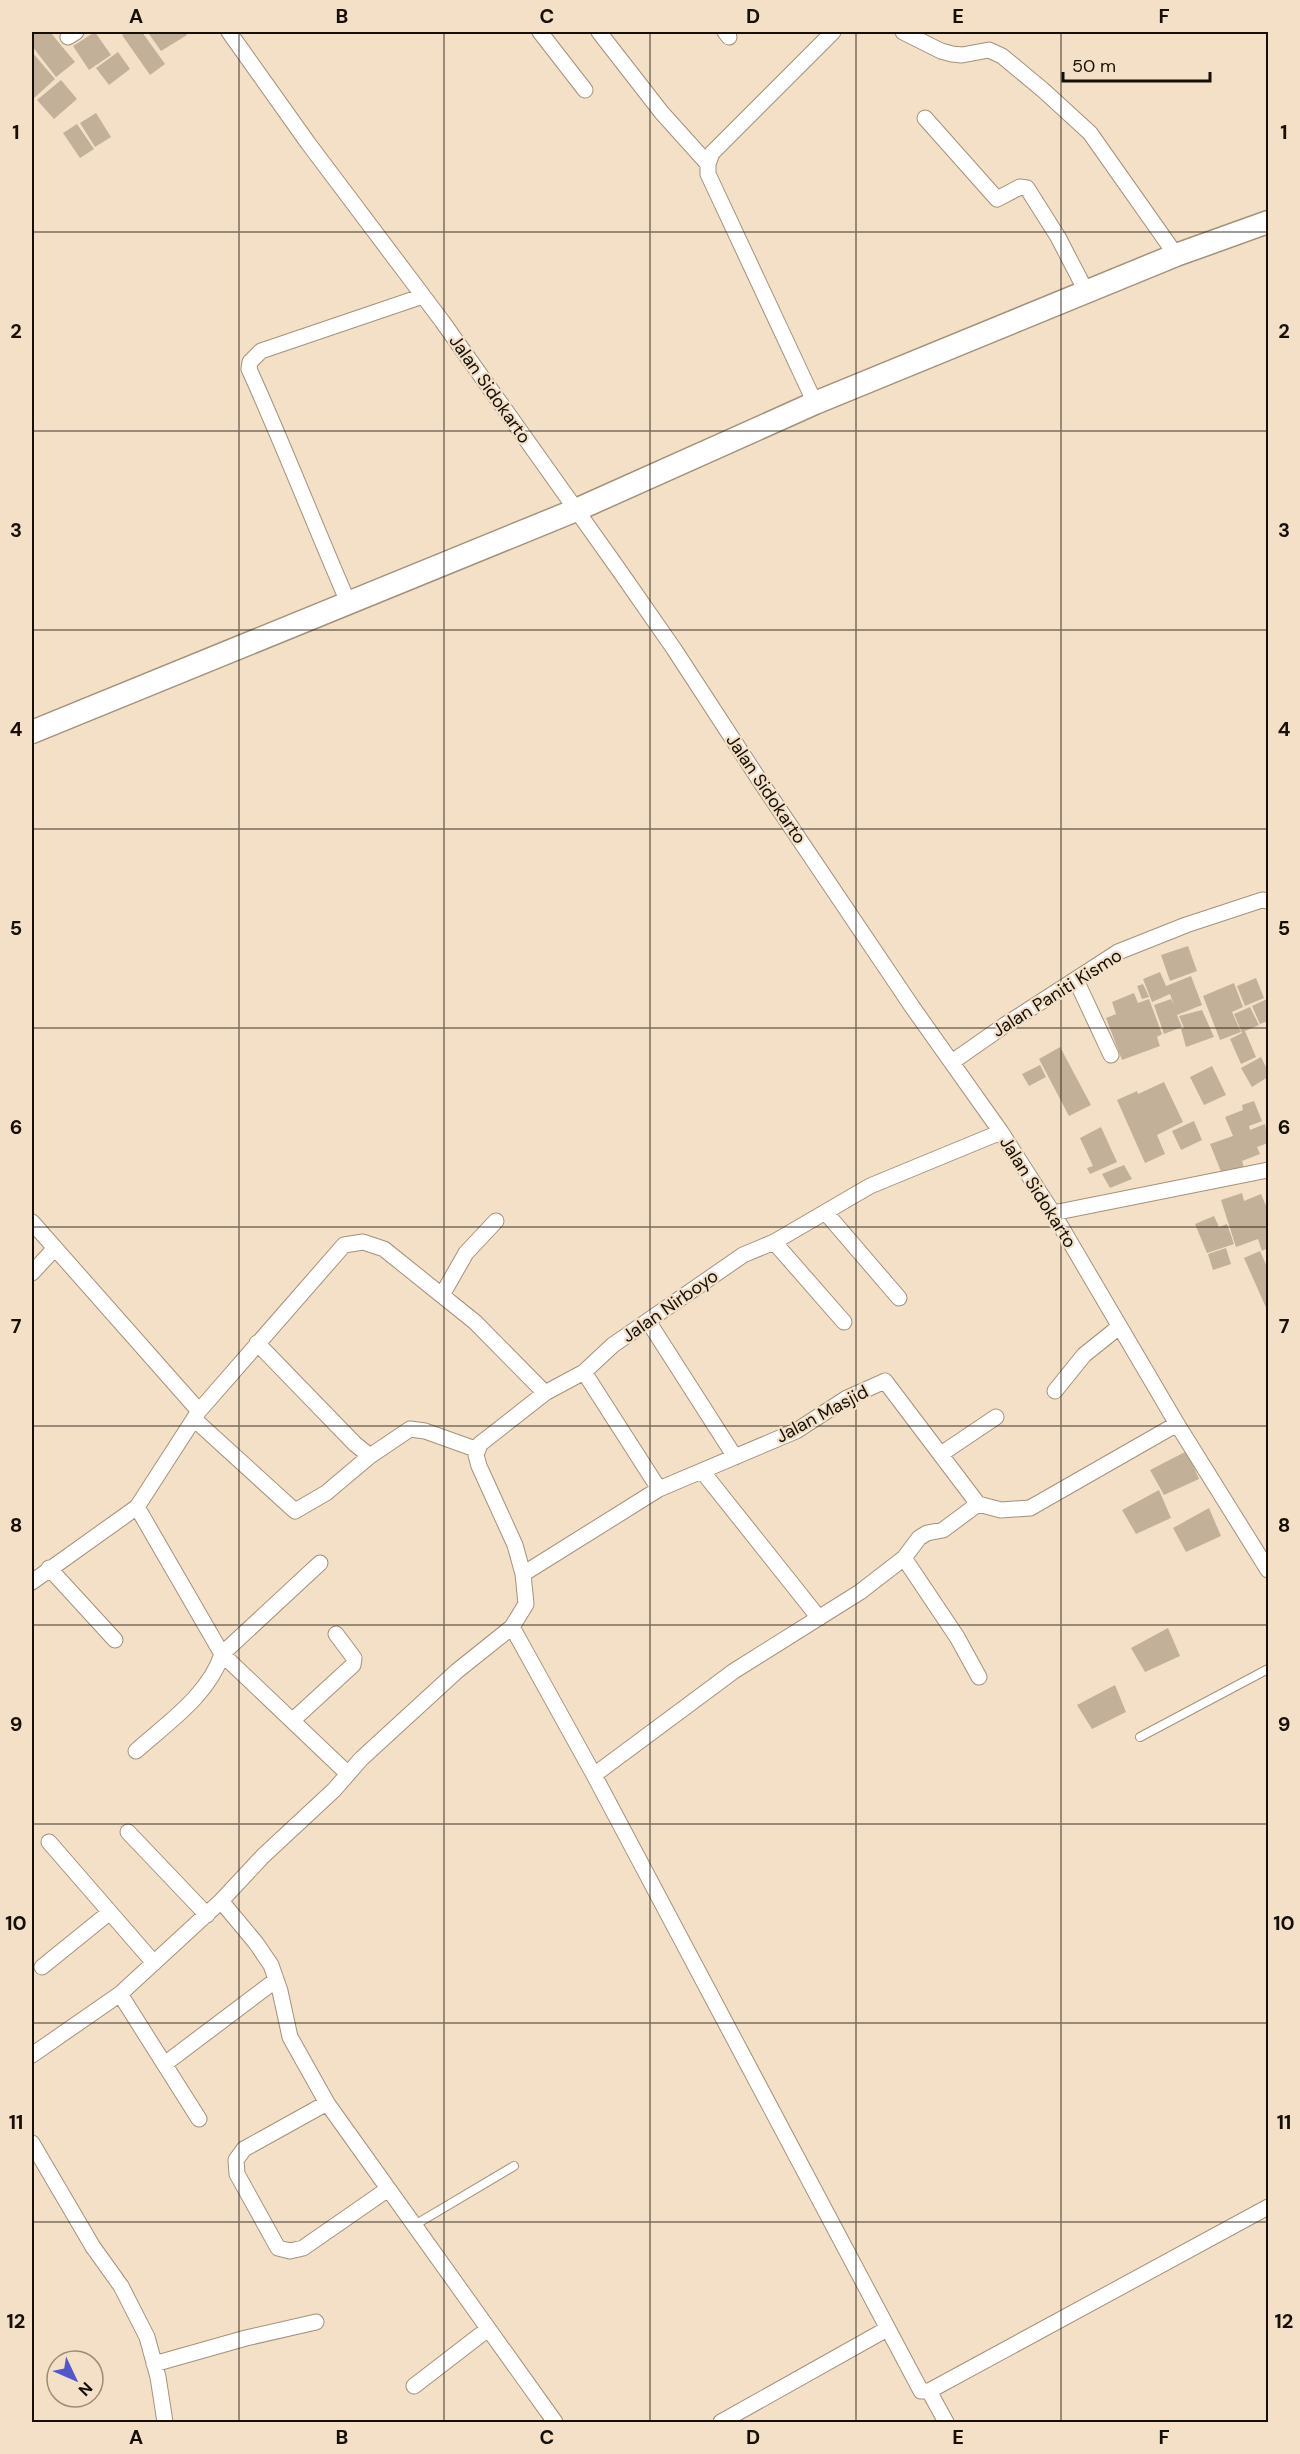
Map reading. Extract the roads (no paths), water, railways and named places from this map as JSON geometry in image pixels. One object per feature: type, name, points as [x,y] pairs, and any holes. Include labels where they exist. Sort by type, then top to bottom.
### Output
[{"type":"main road","points":[[32,732],[576,510],[815,403],[1176,255],[1269,222]]},
{"type":"street","name":"Jalan Sidokarto","points":[[230,32],[308,143],[423,296],[674,649],[760,781],[1001,1131],[1053,1213],[1177,1424],[1269,1570]]},
{"type":"street","points":[[540,32],[585,90]]},
{"type":"street","points":[[599,32],[662,113],[708,164]]},
{"type":"street","points":[[815,403],[708,174],[708,164],[712,153],[832,32]]},
{"type":"street","points":[[903,32],[952,54],[962,55],[989,50],[1002,56],[1044,90],[1090,133],[1176,255]]},
{"type":"street","points":[[924,118],[997,199],[1020,188],[1027,188],[1058,237],[1087,292]]},
{"type":"street","points":[[348,602],[311,517],[285,448],[249,369],[250,362],[261,351],[423,296]]},
{"type":"street","name":"Jalan Paniti Kismo","points":[[952,1062],[1118,952],[1262,900],[1269,901]]},
{"type":"street","points":[[1076,980],[1111,1055]]},
{"type":"street","name":"Jalan Nirboyo","points":[[478,1450],[480,1444],[545,1393],[584,1372],[613,1345],[743,1255],[774,1242],[870,1186],[1001,1131]]},
{"type":"street","points":[[1053,1213],[1269,1170]]},
{"type":"street","points":[[826,1213],[899,1298]]},
{"type":"street","points":[[442,1295],[466,1253],[495,1221]]},
{"type":"street","points":[[32,1222],[197,1415],[295,1511],[326,1493],[370,1456],[410,1429],[425,1431],[478,1450],[476,1455],[479,1466],[515,1545],[523,1574],[526,1604],[512,1627],[415,1708],[347,1773],[334,1790],[263,1856],[207,1915],[120,1994],[32,2055]]},
{"type":"street","points":[[32,1582],[137,1507],[197,1415],[344,1245],[363,1242],[384,1249],[475,1322],[545,1393]]},
{"type":"street","points":[[774,1242],[844,1322]]},
{"type":"street","points":[[32,1273],[55,1248]]},
{"type":"street","points":[[648,1321],[735,1457]]},
{"type":"street","points":[[1055,1390],[1084,1355],[1119,1327]]},
{"type":"street","points":[[257,1343],[355,1444],[370,1456]]},
{"type":"street","points":[[584,1372],[659,1489]]},
{"type":"street","name":"Jalan Masjid","points":[[523,1574],[659,1489],[796,1431],[847,1398],[885,1381],[978,1504]]},
{"type":"street","points":[[941,1454],[996,1416]]},
{"type":"street","points":[[594,1775],[734,1671],[860,1592],[904,1558],[919,1538],[927,1533],[943,1530],[978,1504],[1001,1509],[1030,1508],[1177,1424]]},
{"type":"street","points":[[702,1471],[819,1618]]},
{"type":"street","points":[[137,1507],[222,1653],[347,1773]]},
{"type":"street","points":[[904,1558],[957,1637],[979,1677]]},
{"type":"street","points":[[136,1751],[205,1688],[218,1667],[222,1653],[320,1563]]},
{"type":"street","points":[[49,1568],[115,1640]]},
{"type":"street","points":[[512,1627],[594,1775],[921,2391],[929,2391],[1269,2207]]},
{"type":"street","points":[[293,1720],[353,1665],[354,1658],[336,1634]]},
{"type":"street","points":[[128,1832],[207,1915]]},
{"type":"street","points":[[49,1842],[154,1963]]},
{"type":"street","points":[[222,1901],[271,1965],[290,2037],[327,2103],[555,2422]]},
{"type":"street","points":[[42,1967],[110,1912]]},
{"type":"street","points":[[166,2063],[276,1980]]},
{"type":"street","points":[[120,1994],[166,2063],[199,2119]]},
{"type":"street","points":[[327,2103],[244,2149],[236,2160],[237,2174],[278,2248],[290,2251],[303,2248],[388,2189]]},
{"type":"street","points":[[32,2143],[93,2247],[121,2286],[147,2337],[165,2422]]},
{"type":"street","points":[[154,2364],[246,2338],[316,2322]]},
{"type":"street","points":[[414,2385],[488,2329]]},
{"type":"street","points":[[721,2422],[887,2329]]},
{"type":"street","points":[[929,2391],[946,2422]]},
{"type":"lane","points":[[1140,1737],[1269,1669]]},
{"type":"lane","points":[[413,2226],[514,2166]]}]
